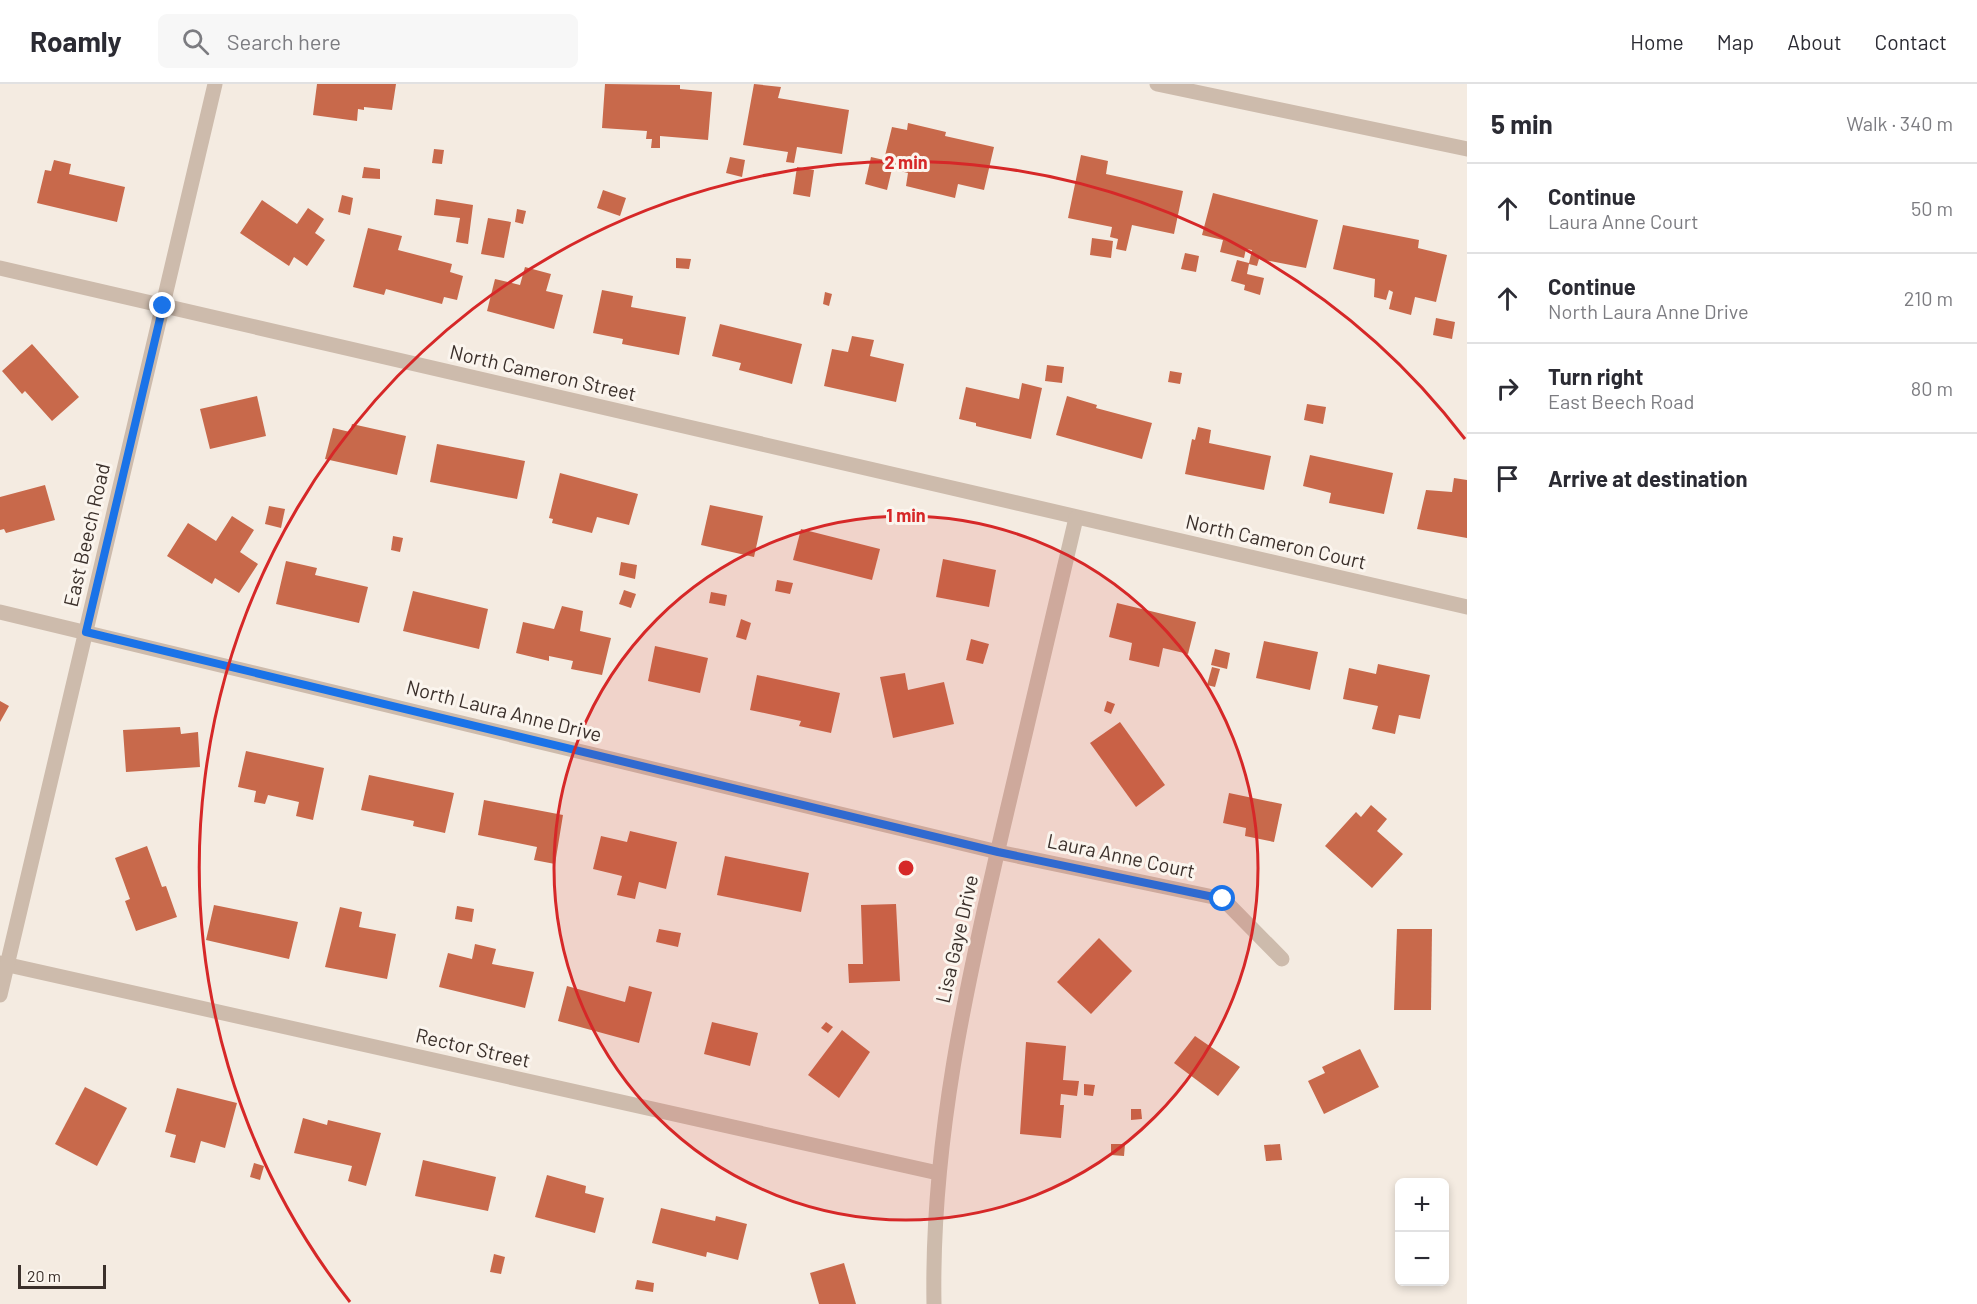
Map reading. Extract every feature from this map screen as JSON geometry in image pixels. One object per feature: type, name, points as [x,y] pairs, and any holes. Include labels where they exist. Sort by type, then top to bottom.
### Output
[{"type":"street","name":"East Beech Road","points":[[0,995],[3,964],[86,632],[215,84]]},
{"type":"street","points":[[1157,84],[1467,148]]},
{"type":"street","name":"North Cameron Street","points":[[0,268],[1076,518]]},
{"type":"street","name":"North Cameron Court","points":[[1076,518],[1467,607]]},
{"type":"street","name":"Lisa Gaye Drive","points":[[934,1304],[933,1235],[938,1173],[962,1007],[1076,518]]},
{"type":"street","name":"North Laura Anne Drive","points":[[0,612],[998,852]]},
{"type":"street","name":"Laura Anne Court","points":[[998,852],[1223,899],[1282,959]]},
{"type":"street","name":"Rector Street","points":[[3,964],[938,1173]]},
{"type":"building","points":[[317,84],[396,84],[392,110],[364,107],[364,110],[358,109],[357,121],[313,115]]},
{"type":"building","points":[[605,84],[680,85],[680,89],[712,92],[708,140],[660,136],[660,148],[651,148],[652,139],[646,139],[647,131],[602,128]]},
{"type":"building","points":[[754,84],[781,87],[778,98],[849,110],[842,154],[797,147],[794,163],[786,162],[788,152],[743,145]]},
{"type":"building","points":[[908,123],[946,132],[945,136],[994,147],[984,190],[958,184],[955,198],[906,186],[908,173],[892,169],[887,190],[865,184],[871,157],[884,160],[892,127],[907,130]]},
{"type":"building","points":[[434,149],[444,150],[442,164],[432,163]]},
{"type":"building","points":[[1081,155],[1108,161],[1106,174],[1183,191],[1174,234],[1132,225],[1126,251],[1116,249],[1118,239],[1110,237],[1112,227],[1068,218]]},
{"type":"building","points":[[730,157],[745,160],[742,177],[726,173]]},
{"type":"building","points":[[54,160],[71,164],[69,174],[125,187],[117,222],[37,203],[45,170],[51,171]]},
{"type":"building","points":[[364,167],[380,169],[380,179],[362,178]]},
{"type":"building","points":[[797,167],[814,170],[810,197],[793,194]]},
{"type":"building","points":[[603,190],[626,198],[620,216],[597,208]]},
{"type":"building","points":[[1213,193],[1318,220],[1306,268],[1259,259],[1257,266],[1249,264],[1247,274],[1264,278],[1260,295],[1244,290],[1245,285],[1231,281],[1237,260],[1249,263],[1252,250],[1246,249],[1244,258],[1220,252],[1223,240],[1202,235]]},
{"type":"building","points":[[342,195],[353,198],[350,215],[338,212]]},
{"type":"building","points":[[436,199],[473,205],[468,244],[456,242],[460,218],[434,215]]},
{"type":"building","points":[[262,200],[297,224],[308,208],[324,219],[315,233],[325,240],[307,266],[294,257],[289,266],[240,233]]},
{"type":"building","points":[[517,209],[526,211],[523,224],[515,222]]},
{"type":"building","points":[[488,218],[511,222],[504,258],[481,254]]},
{"type":"building","points":[[1343,225],[1419,240],[1418,248],[1447,255],[1436,302],[1415,297],[1411,315],[1389,309],[1393,292],[1389,290],[1386,300],[1374,297],[1375,279],[1333,269]]},
{"type":"building","points":[[368,228],[402,236],[398,250],[452,264],[450,272],[463,276],[457,300],[444,297],[442,304],[386,289],[384,295],[353,287]]},
{"type":"building","points":[[1092,238],[1113,241],[1111,258],[1090,255]]},
{"type":"building","points":[[1185,253],[1199,256],[1196,272],[1181,269]]},
{"type":"building","points":[[676,258],[691,259],[689,269],[676,268]]},
{"type":"building","points":[[525,267],[551,274],[546,291],[563,295],[554,329],[487,311],[495,279],[520,285]]},
{"type":"building","points":[[602,290],[633,296],[631,307],[686,317],[679,355],[622,344],[623,339],[593,333]]},
{"type":"building","points":[[825,292],[832,294],[829,306],[823,304]]},
{"type":"building","points":[[1436,318],[1455,322],[1452,339],[1433,335]]},
{"type":"building","points":[[720,324],[802,344],[792,384],[739,370],[741,363],[712,356]]},
{"type":"building","points":[[852,336],[874,340],[870,356],[904,364],[896,402],[824,386],[832,349],[848,352]]},
{"type":"building","points":[[32,344],[79,397],[52,421],[25,391],[22,394],[2,371]]},
{"type":"building","points":[[1047,365],[1064,367],[1062,383],[1045,381]]},
{"type":"building","points":[[1170,371],[1182,373],[1180,384],[1168,382]]},
{"type":"building","points":[[1022,383],[1042,388],[1031,439],[976,426],[976,423],[959,419],[966,387],[1019,399]]},
{"type":"building","points":[[257,396],[266,436],[210,449],[200,409]]},
{"type":"building","points":[[1067,396],[1097,405],[1096,408],[1152,423],[1142,459],[1056,435]]},
{"type":"building","points":[[1307,404],[1326,407],[1323,424],[1304,420]]},
{"type":"building","points":[[352,424],[406,436],[397,475],[325,459],[333,428],[350,432]]},
{"type":"building","points":[[1198,427],[1211,430],[1209,443],[1271,456],[1264,490],[1185,474],[1192,439],[1195,440]]},
{"type":"building","points":[[437,444],[525,461],[517,499],[430,482]]},
{"type":"building","points":[[1310,455],[1393,473],[1384,514],[1329,503],[1331,493],[1303,486]]},
{"type":"building","points":[[560,473],[638,494],[629,525],[597,517],[592,533],[552,523],[553,519],[549,518]]},
{"type":"building","points":[[1454,478],[1467,480],[1467,538],[1417,529],[1426,490],[1452,492]]},
{"type":"building","points":[[45,485],[55,520],[6,533],[4,529],[0,530],[0,497]]},
{"type":"building","points":[[710,505],[763,516],[754,557],[701,545]]},
{"type":"building","points":[[269,506],[285,509],[281,528],[265,524]]},
{"type":"building","points":[[232,516],[254,530],[240,552],[258,564],[239,593],[215,578],[212,584],[167,556],[188,523],[216,541]]},
{"type":"building","points":[[801,529],[880,549],[872,580],[793,560]]},
{"type":"building","points":[[393,536],[403,538],[400,552],[391,550]]},
{"type":"building","points":[[943,559],[996,570],[989,607],[936,597]]},
{"type":"building","points":[[286,561],[317,568],[315,575],[368,587],[359,623],[276,604]]},
{"type":"building","points":[[621,562],[637,565],[635,579],[619,575]]},
{"type":"building","points":[[777,580],[793,583],[790,594],[775,591]]},
{"type":"building","points":[[624,590],[636,594],[631,608],[619,604]]},
{"type":"building","points":[[413,591],[488,609],[479,649],[403,631]]},
{"type":"building","points":[[711,592],[727,595],[725,606],[709,603]]},
{"type":"building","points":[[1117,603],[1196,622],[1188,654],[1163,648],[1159,667],[1129,660],[1132,643],[1109,637]]},
{"type":"building","points":[[562,606],[583,611],[580,631],[611,638],[602,675],[571,669],[573,661],[549,656],[549,661],[516,653],[523,622],[554,629]]},
{"type":"building","points":[[741,619],[751,623],[746,640],[736,637]]},
{"type":"building","points":[[971,639],[989,644],[983,664],[966,660]]},
{"type":"building","points":[[1264,641],[1318,652],[1310,690],[1256,678]]},
{"type":"building","points":[[655,646],[708,658],[700,693],[648,681]]},
{"type":"building","points":[[1215,649],[1230,653],[1227,669],[1211,665]]},
{"type":"building","points":[[1378,664],[1430,675],[1420,719],[1399,715],[1395,734],[1372,729],[1378,706],[1343,699],[1349,668],[1376,674]]},
{"type":"building","points":[[1212,667],[1220,669],[1215,687],[1207,685]]},
{"type":"building","points":[[905,673],[908,690],[944,682],[954,724],[893,738],[880,677]]},
{"type":"building","points":[[757,675],[840,693],[831,733],[799,726],[801,721],[750,710]]},
{"type":"building","points":[[0,701],[9,706],[0,722]]},
{"type":"building","points":[[1107,701],[1115,704],[1111,714],[1104,711]]},
{"type":"building","points":[[1120,722],[1165,785],[1136,807],[1090,743]]},
{"type":"building","points":[[180,727],[181,734],[198,732],[200,767],[126,772],[123,730]]},
{"type":"building","points":[[246,751],[324,768],[313,820],[296,816],[299,802],[268,795],[265,804],[254,802],[256,791],[238,787]]},
{"type":"building","points":[[369,775],[454,793],[445,833],[413,826],[414,821],[361,810]]},
{"type":"building","points":[[1229,793],[1282,804],[1274,842],[1245,836],[1246,828],[1223,823]]},
{"type":"building","points":[[484,800],[563,815],[555,864],[534,860],[537,847],[478,835]]},
{"type":"building","points":[[1371,805],[1387,819],[1377,831],[1403,854],[1372,888],[1325,846],[1356,812],[1361,817]]},
{"type":"building","points":[[630,831],[677,842],[666,889],[639,882],[635,899],[617,895],[622,876],[593,869],[601,836],[627,842]]},
{"type":"building","points":[[147,846],[162,887],[166,886],[177,917],[136,931],[125,901],[130,899],[115,858]]},
{"type":"building","points":[[725,856],[809,873],[801,912],[717,895]]},
{"type":"building","points":[[896,904],[900,981],[849,983],[848,964],[863,964],[861,905]]},
{"type":"building","points":[[214,905],[298,922],[289,959],[206,940]]},
{"type":"building","points":[[457,906],[474,909],[472,922],[455,919]]},
{"type":"building","points":[[340,907],[362,912],[359,927],[396,934],[387,979],[325,967]]},
{"type":"building","points":[[659,929],[681,933],[678,947],[656,942]]},
{"type":"building","points":[[1397,929],[1432,929],[1431,1010],[1394,1010]]},
{"type":"building","points":[[1099,938],[1132,971],[1091,1014],[1057,982]]},
{"type":"building","points":[[475,944],[496,949],[492,964],[534,972],[525,1008],[439,987],[448,953],[472,959]]},
{"type":"building","points":[[567,986],[625,1002],[629,986],[652,992],[639,1043],[558,1021]]},
{"type":"building","points":[[712,1022],[758,1033],[750,1066],[704,1054]]},
{"type":"building","points":[[826,1022],[833,1027],[828,1033],[821,1028]]},
{"type":"building","points":[[842,1030],[870,1052],[839,1098],[808,1075]]},
{"type":"building","points":[[1195,1036],[1240,1067],[1218,1096],[1174,1063]]},
{"type":"building","points":[[1026,1042],[1066,1046],[1063,1080],[1079,1081],[1077,1096],[1061,1094],[1060,1105],[1064,1105],[1061,1138],[1020,1134]]},
{"type":"building","points":[[1360,1049],[1379,1087],[1324,1114],[1308,1081],[1325,1073],[1322,1067]]},
{"type":"building","points":[[1084,1084],[1095,1085],[1093,1096],[1084,1095]]},
{"type":"building","points":[[85,1087],[127,1108],[97,1166],[55,1144]]},
{"type":"building","points":[[177,1088],[237,1103],[225,1148],[201,1141],[195,1163],[170,1157],[176,1135],[165,1132]]},
{"type":"building","points":[[1131,1109],[1141,1109],[1142,1119],[1131,1120]]},
{"type":"building","points":[[303,1118],[327,1125],[328,1120],[381,1133],[366,1186],[348,1181],[352,1166],[294,1153]]},
{"type":"building","points":[[1111,1144],[1125,1144],[1124,1156],[1111,1155]]},
{"type":"building","points":[[1280,1144],[1282,1160],[1266,1161],[1264,1145]]},
{"type":"building","points":[[423,1160],[496,1177],[488,1211],[415,1196]]},
{"type":"building","points":[[254,1163],[264,1166],[260,1180],[250,1177]]},
{"type":"building","points":[[547,1175],[586,1186],[585,1193],[604,1198],[595,1233],[535,1217]]},
{"type":"building","points":[[661,1208],[715,1221],[716,1216],[747,1224],[738,1260],[707,1252],[706,1257],[652,1243]]},
{"type":"building","points":[[494,1254],[505,1257],[501,1274],[490,1272]]},
{"type":"building","points":[[844,1263],[856,1304],[819,1304],[810,1273]]},
{"type":"building","points":[[637,1280],[654,1283],[653,1292],[635,1289]]},
{"type":"route","points":[[163,306],[86,632],[998,852],[1223,899]]}]
